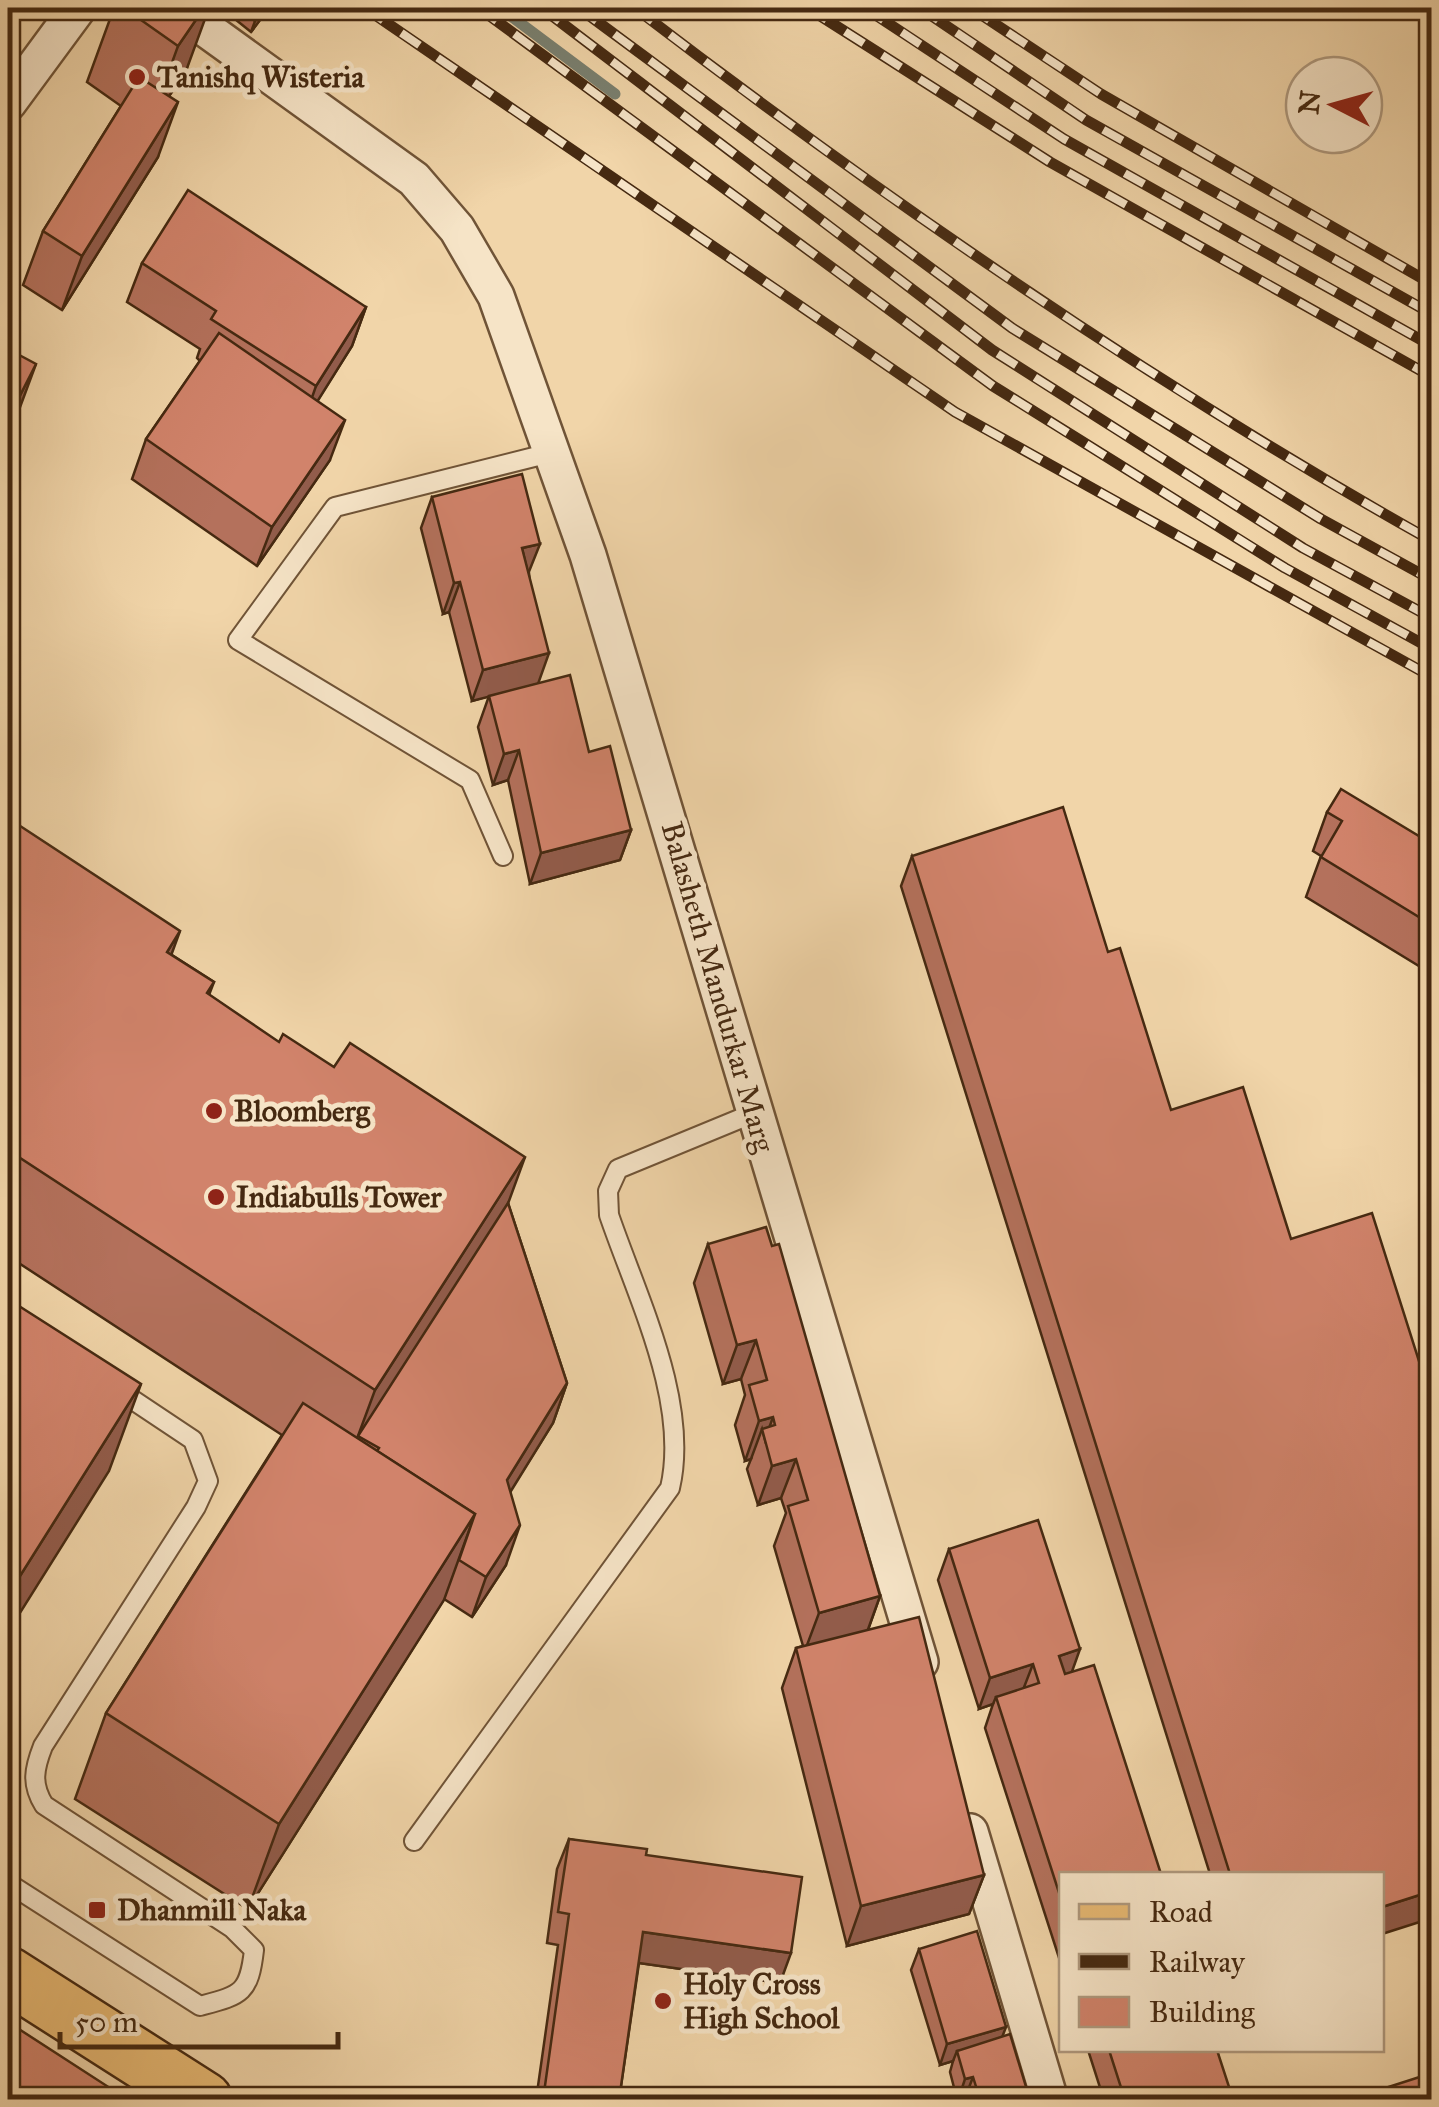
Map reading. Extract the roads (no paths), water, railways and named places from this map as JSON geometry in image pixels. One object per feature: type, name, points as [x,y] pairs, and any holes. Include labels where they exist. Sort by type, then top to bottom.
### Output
[{"type":"main road","points":[[8,1975],[204,2100]]},
{"type":"main road","points":[[8,2005],[154,2100]]},
{"type":"street","points":[[8,103],[78,8]]},
{"type":"street","name":"Balasheth Mandurkar Marg","points":[[177,8],[414,179],[457,229],[496,296],[588,555],[927,1686]]},
{"type":"street","points":[[960,1799],[1050,2100]]},
{"type":"lane","points":[[503,856],[470,780],[238,640],[334,507],[550,452]]},
{"type":"lane","points":[[414,1841],[670,1488],[676,1462],[674,1410],[610,1215],[610,1182],[618,1169],[754,1112]]},
{"type":"lane","points":[[8,1883],[200,2006],[238,1996],[251,1980],[254,1950],[232,1928],[44,1805],[34,1789],[34,1767],[43,1746],[196,1507],[208,1481],[193,1440],[100,1379]]},
{"type":"waterway","points":[[500,8],[615,94]]},
{"type":"railway","points":[[365,8],[955,412],[1432,677]]},
{"type":"railway","points":[[479,8],[993,386],[1285,568],[1432,649]]},
{"type":"railway","points":[[542,8],[992,350],[1303,548],[1432,618]]},
{"type":"railway","points":[[579,8],[1012,328],[1321,519],[1432,580]]},
{"type":"railway","points":[[635,8],[827,151],[1124,355],[1432,541]]},
{"type":"railway","points":[[808,8],[1050,162],[1432,377]]},
{"type":"railway","points":[[865,8],[1064,139],[1432,346]]},
{"type":"railway","points":[[920,8],[1086,120],[1432,314]]},
{"type":"railway","points":[[971,8],[1101,94],[1432,284]]},
{"type":"place","name":"Tanishq Wisteria","points":[[137,77]]},
{"type":"place","name":"Bloomberg","points":[[214,1111]]},
{"type":"place","name":"Indiabulls Tower","points":[[216,1197]]},
{"type":"place","name":"Dhanmill Naka","points":[[97,1910]]},
{"type":"place","name":"Holy Cross High School","points":[[663,2001]]}]
